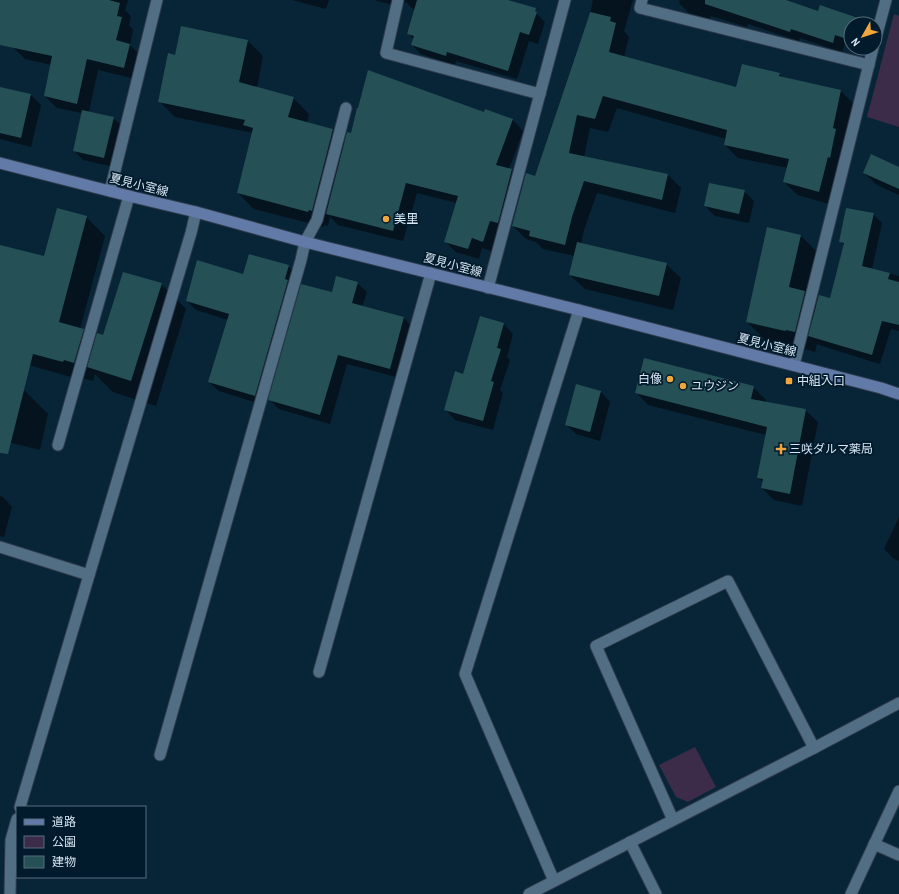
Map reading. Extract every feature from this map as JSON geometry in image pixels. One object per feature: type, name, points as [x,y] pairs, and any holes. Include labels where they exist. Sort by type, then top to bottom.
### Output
[{"type":"main road","name":"夏見小室線","points":[[0,163],[196,212],[305,242],[794,365],[899,394]]},
{"type":"street","points":[[110,191],[157,0]]},
{"type":"street","points":[[398,0],[386,53],[540,94]]},
{"type":"street","points":[[488,288],[564,0]]},
{"type":"street","points":[[642,0],[640,8],[869,64]]},
{"type":"street","points":[[882,16],[886,0]]},
{"type":"street","points":[[794,365],[871,56]]},
{"type":"street","points":[[160,755],[299,268],[305,242],[317,220],[346,108]]},
{"type":"street","points":[[58,446],[130,196]]},
{"type":"street","points":[[20,806],[189,240],[196,212]]},
{"type":"street","points":[[320,672],[430,273]]},
{"type":"street","points":[[554,882],[465,674],[579,310]]},
{"type":"street","points":[[0,548],[89,575]]},
{"type":"street","points":[[673,820],[596,646],[728,581],[814,748]]},
{"type":"street","points":[[529,894],[899,703]]},
{"type":"street","points":[[851,894],[899,791]]},
{"type":"street","points":[[10,894],[11,840],[16,822]]},
{"type":"street","points":[[630,842],[656,894]]},
{"type":"street","points":[[874,844],[899,855]]},
{"type":"green space","points":[[894,14],[899,16],[899,127],[867,117]]},
{"type":"green space","points":[[695,747],[716,787],[688,802],[676,797],[659,765]]},
{"type":"building","points":[[0,0],[109,0],[120,3],[117,16],[122,17],[116,40],[130,44],[124,68],[87,59],[77,104],[44,96],[52,56],[0,45]]},
{"type":"building","points":[[417,0],[508,0],[536,8],[535,11],[537,12],[529,35],[520,32],[508,71],[447,52],[446,56],[411,45],[414,36],[407,34]]},
{"type":"building","points":[[705,0],[786,0],[818,11],[820,5],[852,16],[843,16],[843,38],[835,35],[833,43],[791,29],[790,32],[705,4]]},
{"type":"building","points":[[590,12],[611,17],[610,21],[616,23],[609,52],[736,87],[742,64],[780,73],[779,76],[841,90],[833,128],[836,129],[830,158],[828,157],[819,192],[783,182],[789,159],[724,145],[727,130],[603,96],[595,119],[577,115],[569,153],[668,174],[662,200],[584,181],[572,217],[565,245],[529,236],[530,231],[512,226],[526,173],[535,176]]},
{"type":"building","points":[[181,26],[248,40],[239,82],[294,97],[288,117],[333,129],[312,211],[309,210],[308,212],[237,193],[253,128],[243,125],[245,120],[158,102],[168,53],[175,55]]},
{"type":"building","points":[[368,70],[484,112],[485,109],[513,119],[496,165],[512,169],[498,223],[490,221],[483,242],[472,238],[468,249],[444,242],[458,196],[406,183],[393,231],[326,214],[347,132],[351,133]]},
{"type":"building","points":[[0,87],[31,94],[21,138],[0,133]]},
{"type":"building","points":[[82,110],[114,117],[104,158],[73,151]]},
{"type":"building","points":[[871,154],[899,167],[899,189],[863,173]]},
{"type":"building","points":[[709,183],[745,190],[739,214],[704,206]]},
{"type":"building","points":[[57,208],[87,216],[59,322],[84,329],[74,363],[64,360],[63,362],[33,354],[8,454],[0,453],[0,245],[44,256]]},
{"type":"building","points":[[846,208],[874,213],[862,266],[890,273],[888,279],[899,282],[899,325],[882,321],[872,355],[808,336],[819,295],[830,298],[844,243],[839,242]]},
{"type":"building","points":[[767,227],[801,235],[789,287],[805,291],[795,332],[746,322]]},
{"type":"building","points":[[577,242],[667,263],[659,296],[569,275]]},
{"type":"building","points":[[249,254],[289,265],[285,279],[288,280],[255,396],[208,382],[229,314],[186,301],[197,260],[243,274]]},
{"type":"building","points":[[123,272],[162,283],[131,381],[87,367],[97,333],[103,335]]},
{"type":"building","points":[[336,276],[358,282],[352,303],[404,317],[390,369],[338,355],[320,415],[268,400],[301,284],[332,292]]},
{"type":"building","points":[[480,316],[504,323],[497,348],[501,349],[491,381],[494,382],[483,421],[444,410],[455,371],[463,374]]},
{"type":"building","points":[[644,358],[754,386],[751,399],[806,409],[790,494],[761,488],[763,479],[757,478],[767,427],[635,393]]},
{"type":"building","points":[[576,384],[601,391],[590,432],[565,425]]},
{"type":"place","name":"美里","points":[[386,219]]},
{"type":"place","name":"白像","points":[[670,379]]},
{"type":"place","name":"中組入口","points":[[789,381]]},
{"type":"place","name":"ユウジン","points":[[683,386]]},
{"type":"place","name":"三咲ダルマ薬局","points":[[781,449]]}]
